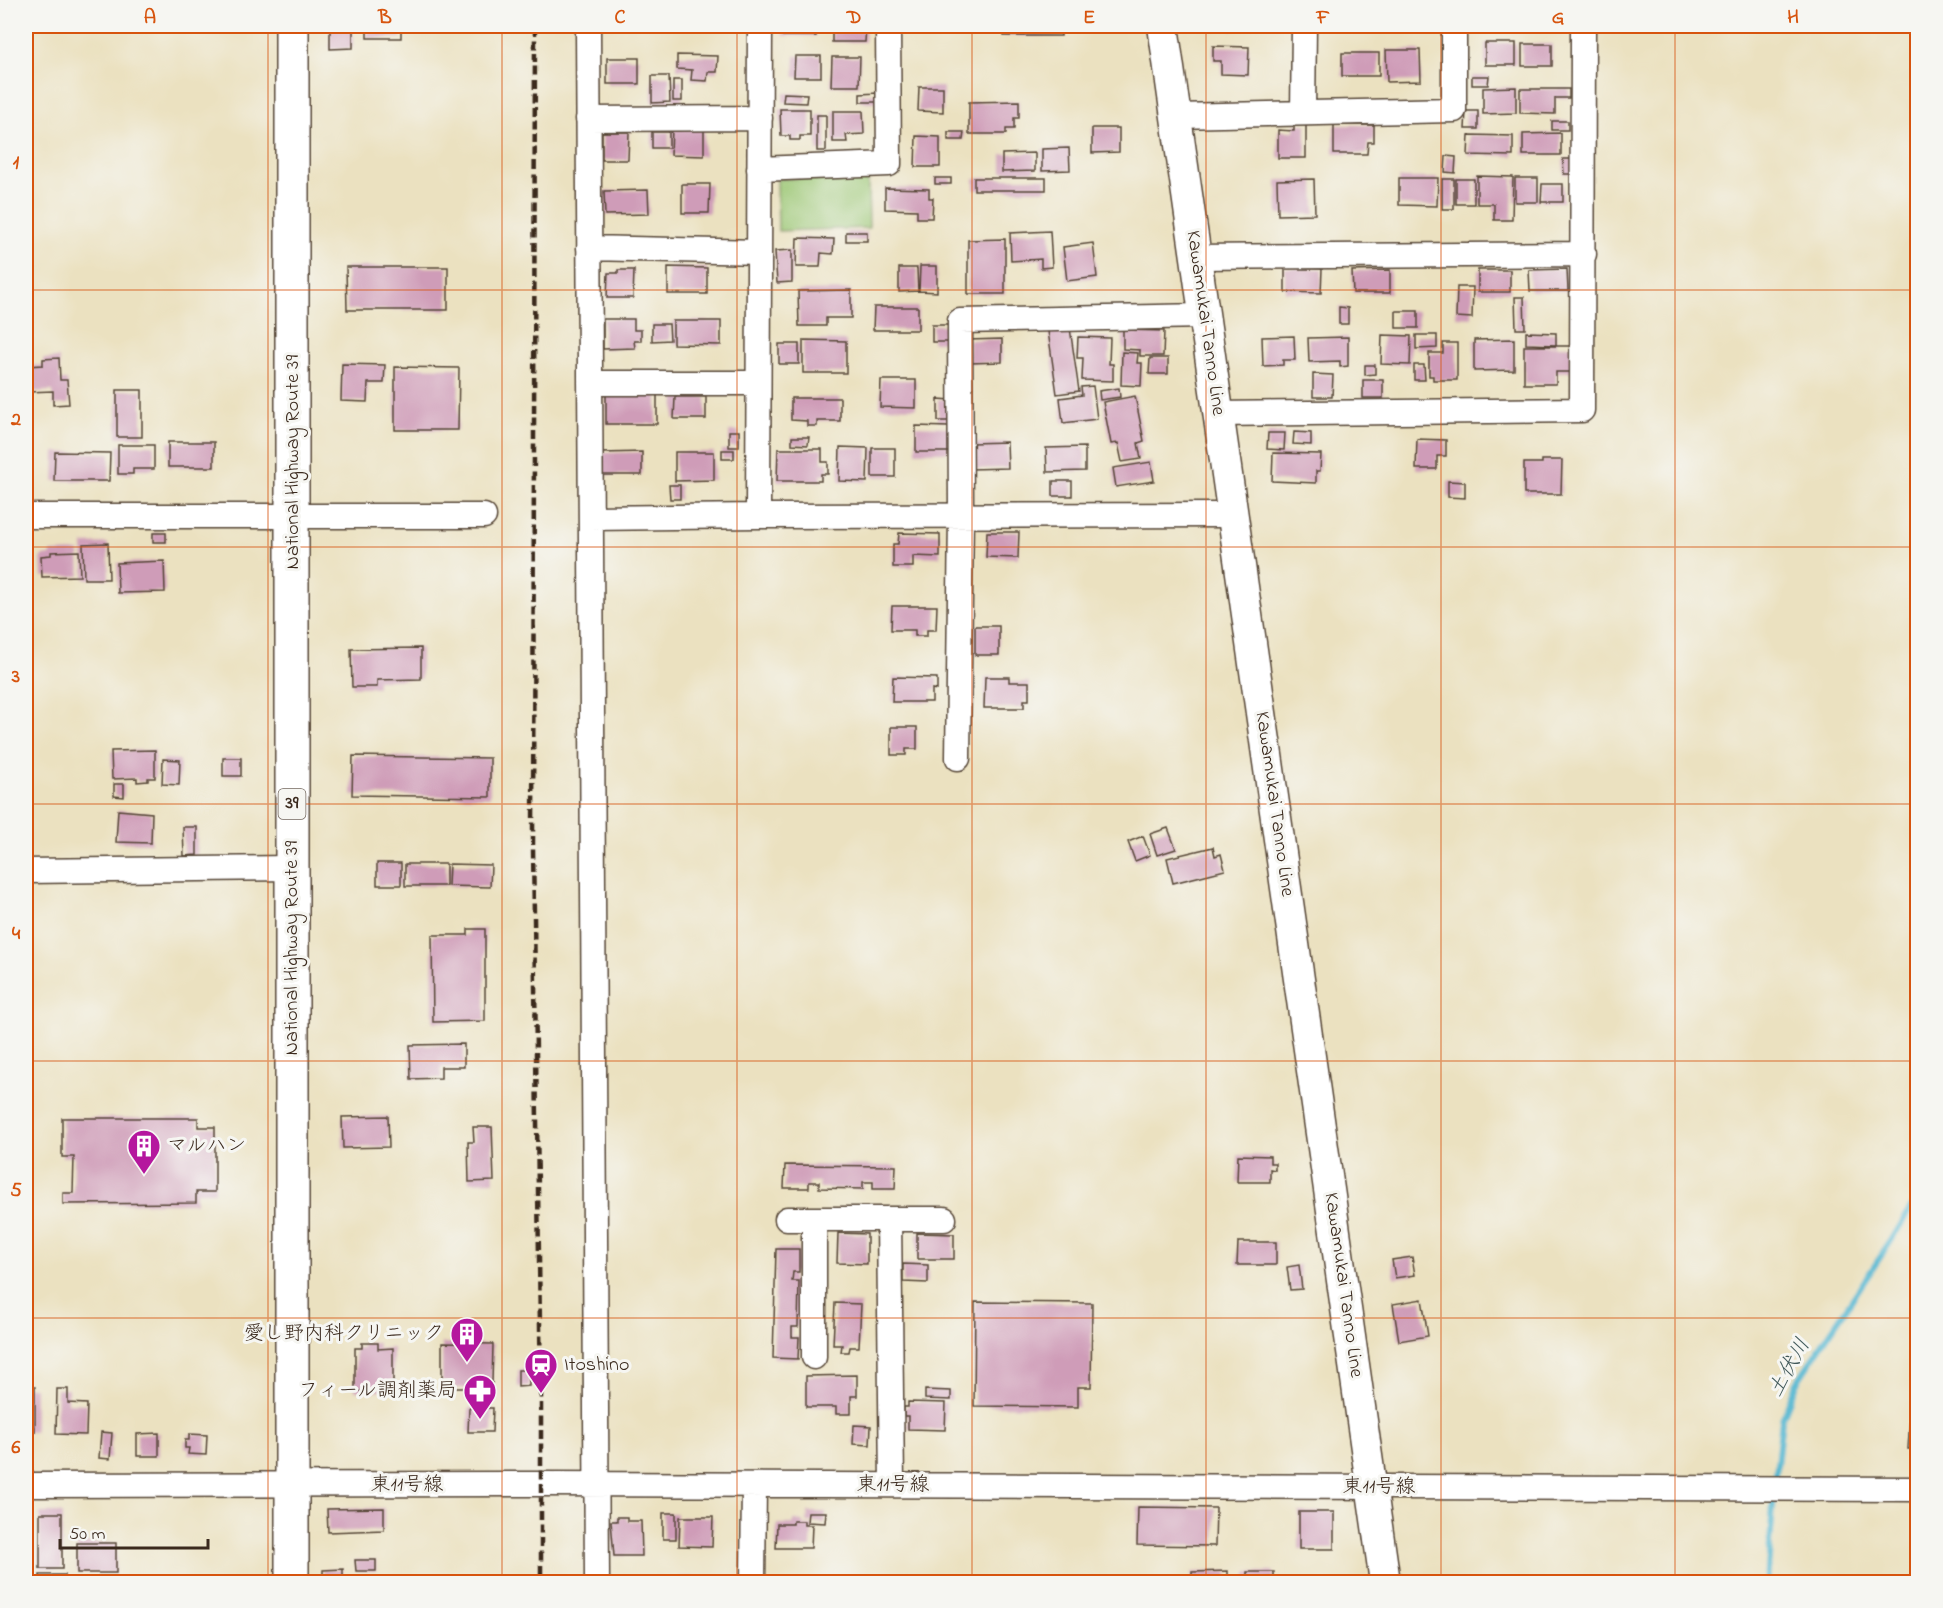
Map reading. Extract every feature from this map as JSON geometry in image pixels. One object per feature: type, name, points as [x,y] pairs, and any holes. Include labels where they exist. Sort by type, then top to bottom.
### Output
[{"type":"highway","name":"National Highway Route 39","points":[[292,26],[292,1582]]},
{"type":"main road","name":"Kawamukai Tanno Line","points":[[1163,26],[1385,1582]]},
{"type":"street","points":[[588,26],[597,1582]]},
{"type":"street","points":[[758,516],[760,26]]},
{"type":"street","points":[[759,169],[889,164],[888,26]]},
{"type":"street","points":[[1303,113],[1304,26]]},
{"type":"street","points":[[1176,116],[1454,110],[1454,26]]},
{"type":"street","points":[[1218,414],[1582,410],[1583,26]]},
{"type":"street","points":[[588,119],[760,118]]},
{"type":"street","points":[[589,248],[759,252]]},
{"type":"street","points":[[1196,257],[1584,254]]},
{"type":"street","points":[[958,758],[961,515],[960,321],[1204,316]]},
{"type":"street","points":[[590,382],[758,383]]},
{"type":"street","points":[[591,519],[758,516],[1233,515]]},
{"type":"street","points":[[26,516],[484,516]]},
{"type":"street","points":[[26,871],[292,868]]},
{"type":"street","points":[[787,1219],[945,1219]]},
{"type":"street","points":[[814,1219],[814,1357]]},
{"type":"street","points":[[888,1219],[892,1485]]},
{"type":"street","name":"東11号線","points":[[26,1485],[892,1485],[1917,1489]]},
{"type":"street","points":[[753,1582],[754,1485]]},
{"type":"green space","points":[[868,176],[869,228],[778,231],[777,179]]},
{"type":"building","points":[[330,26],[353,26],[353,48],[330,49]]},
{"type":"building","points":[[367,26],[401,26],[401,38],[367,38]]},
{"type":"building","points":[[782,26],[816,26],[816,36],[783,36]]},
{"type":"building","points":[[832,26],[866,26],[865,42],[832,42]]},
{"type":"building","points":[[909,26],[964,26],[964,31],[909,32]]},
{"type":"building","points":[[1004,26],[1061,26],[1061,36],[1004,36]]},
{"type":"building","points":[[1229,26],[1247,26],[1231,31]]},
{"type":"building","points":[[1485,43],[1516,43],[1516,65],[1485,65]]},
{"type":"building","points":[[1522,44],[1552,44],[1552,66],[1522,66]]},
{"type":"building","points":[[1213,46],[1249,47],[1248,75],[1221,74],[1221,61],[1213,61]]},
{"type":"building","points":[[1386,50],[1420,50],[1421,81],[1387,82]]},
{"type":"building","points":[[1342,53],[1379,53],[1379,76],[1342,76]]},
{"type":"building","points":[[677,55],[718,56],[717,72],[708,72],[707,81],[691,80],[692,70],[677,69]]},
{"type":"building","points":[[795,56],[821,56],[821,77],[794,77]]},
{"type":"building","points":[[832,57],[860,57],[859,86],[831,86]]},
{"type":"building","points":[[607,58],[639,58],[639,84],[607,84]]},
{"type":"building","points":[[652,76],[669,76],[670,102],[652,103]]},
{"type":"building","points":[[1472,76],[1489,76],[1488,85],[1472,85]]},
{"type":"building","points":[[673,80],[682,80],[682,101],[673,101]]},
{"type":"building","points":[[919,87],[943,87],[943,112],[918,111]]},
{"type":"building","points":[[1516,87],[1516,113],[1483,114],[1483,88]]},
{"type":"building","points":[[1520,89],[1569,89],[1569,98],[1555,98],[1555,114],[1520,113]]},
{"type":"building","points":[[784,93],[807,94],[806,103],[783,102]]},
{"type":"building","points":[[878,93],[878,102],[860,102],[860,94]]},
{"type":"building","points":[[1019,101],[1019,118],[1014,118],[1014,129],[1006,129],[1006,134],[969,134],[969,102]]},
{"type":"building","points":[[780,109],[810,109],[810,136],[800,136],[800,140],[790,140],[790,136],[781,136]]},
{"type":"building","points":[[833,111],[863,111],[864,134],[846,135],[847,142],[833,142]]},
{"type":"building","points":[[1466,111],[1478,111],[1478,129],[1465,129]]},
{"type":"building","points":[[817,115],[826,115],[826,151],[817,151]]},
{"type":"building","points":[[1552,121],[1568,121],[1568,130],[1552,130]]},
{"type":"building","points":[[1294,124],[1306,124],[1306,158],[1278,158],[1278,130],[1294,131]]},
{"type":"building","points":[[1334,125],[1374,125],[1374,142],[1368,142],[1367,154],[1334,154]]},
{"type":"building","points":[[672,128],[704,129],[704,156],[671,155]]},
{"type":"building","points":[[1092,128],[1119,128],[1119,152],[1092,153]]},
{"type":"building","points":[[602,132],[629,132],[628,160],[602,160]]},
{"type":"building","points":[[652,132],[669,132],[669,148],[652,148]]},
{"type":"building","points":[[948,132],[964,132],[963,140],[948,140]]},
{"type":"building","points":[[1561,133],[1561,155],[1523,155],[1523,134]]},
{"type":"building","points":[[1469,135],[1513,136],[1513,156],[1468,155]]},
{"type":"building","points":[[916,136],[940,137],[940,167],[915,167]]},
{"type":"building","points":[[1069,148],[1070,170],[1042,171],[1042,149]]},
{"type":"building","points":[[1035,153],[1035,171],[1002,172],[1002,154]]},
{"type":"building","points":[[1446,156],[1456,157],[1455,173],[1445,172]]},
{"type":"building","points":[[1563,159],[1573,159],[1573,174],[1564,174]]},
{"type":"building","points":[[1477,176],[1513,177],[1512,220],[1494,220],[1494,204],[1477,204]]},
{"type":"building","points":[[935,178],[951,178],[951,184],[935,184]]},
{"type":"building","points":[[974,178],[1046,178],[1046,190],[974,190]]},
{"type":"building","points":[[1399,178],[1438,178],[1437,206],[1399,205]]},
{"type":"building","points":[[1515,178],[1538,178],[1538,202],[1515,202]]},
{"type":"building","points":[[1314,179],[1315,214],[1278,215],[1277,180]]},
{"type":"building","points":[[1442,179],[1454,179],[1454,209],[1442,209]]},
{"type":"building","points":[[1456,179],[1474,179],[1474,204],[1456,204]]},
{"type":"building","points":[[682,184],[710,184],[709,213],[682,213]]},
{"type":"building","points":[[1542,184],[1563,184],[1563,202],[1541,202]]},
{"type":"building","points":[[885,188],[929,189],[929,198],[933,198],[932,218],[917,218],[917,210],[885,209]]},
{"type":"building","points":[[648,190],[649,214],[605,215],[604,191]]},
{"type":"building","points":[[1050,231],[1052,267],[1041,268],[1041,259],[1011,261],[1010,233]]},
{"type":"building","points":[[846,232],[867,232],[867,241],[846,241]]},
{"type":"building","points":[[797,238],[834,239],[833,254],[821,253],[820,267],[796,267]]},
{"type":"building","points":[[1005,239],[1005,294],[968,294],[968,240]]},
{"type":"building","points":[[1093,243],[1097,277],[1067,281],[1063,247]]},
{"type":"building","points":[[792,250],[792,282],[777,283],[775,251]]},
{"type":"building","points":[[920,266],[937,266],[937,292],[919,291]]},
{"type":"building","points":[[346,267],[448,267],[448,310],[347,310]]},
{"type":"building","points":[[668,267],[707,268],[707,294],[668,294]]},
{"type":"building","points":[[899,268],[917,268],[918,291],[899,292]]},
{"type":"building","points":[[1285,268],[1322,269],[1321,293],[1285,292]]},
{"type":"building","points":[[1567,269],[1568,291],[1530,291],[1529,270]]},
{"type":"building","points":[[618,270],[634,270],[633,298],[607,298],[608,273],[618,273]]},
{"type":"building","points":[[1390,270],[1390,293],[1353,293],[1352,271]]},
{"type":"building","points":[[1478,270],[1510,270],[1510,292],[1478,292]]},
{"type":"building","points":[[1457,287],[1473,287],[1472,318],[1456,317]]},
{"type":"building","points":[[851,290],[851,318],[826,318],[826,326],[799,326],[798,291]]},
{"type":"building","points":[[1515,297],[1524,297],[1525,329],[1516,329]]},
{"type":"building","points":[[874,307],[918,307],[918,330],[873,330]]},
{"type":"building","points":[[1339,307],[1348,308],[1348,324],[1339,324]]},
{"type":"building","points":[[1396,311],[1418,311],[1418,328],[1396,328]]},
{"type":"building","points":[[603,319],[634,319],[634,330],[641,330],[641,341],[634,341],[635,348],[603,349]]},
{"type":"building","points":[[673,321],[721,321],[721,345],[673,344]]},
{"type":"building","points":[[652,324],[669,324],[670,340],[652,341]]},
{"type":"building","points":[[932,325],[952,325],[953,342],[932,342]]},
{"type":"building","points":[[1070,328],[1079,391],[1057,394],[1048,331]]},
{"type":"building","points":[[1123,330],[1164,331],[1163,356],[1140,356],[1140,350],[1123,349]]},
{"type":"building","points":[[1526,332],[1556,333],[1556,345],[1526,344]]},
{"type":"building","points":[[1382,335],[1411,336],[1410,365],[1381,364]]},
{"type":"building","points":[[1416,335],[1437,335],[1437,348],[1416,349]]},
{"type":"building","points":[[1294,336],[1295,360],[1283,360],[1283,365],[1263,366],[1262,337]]},
{"type":"building","points":[[1078,337],[1110,338],[1109,364],[1113,364],[1113,381],[1082,380],[1083,358],[1077,358]]},
{"type":"building","points":[[1348,337],[1348,366],[1340,367],[1340,361],[1309,362],[1308,338]]},
{"type":"building","points":[[1002,339],[1002,362],[969,363],[968,340]]},
{"type":"building","points":[[1514,339],[1514,370],[1474,371],[1474,340]]},
{"type":"building","points":[[803,340],[846,341],[846,373],[803,373]]},
{"type":"building","points":[[1443,343],[1457,343],[1457,380],[1433,380],[1433,376],[1429,376],[1429,353],[1443,353]]},
{"type":"building","points":[[779,344],[799,344],[799,364],[779,364]]},
{"type":"building","points":[[1524,346],[1572,346],[1572,372],[1556,372],[1556,384],[1524,384]]},
{"type":"building","points":[[1122,352],[1138,353],[1137,363],[1142,363],[1141,386],[1121,385]]},
{"type":"building","points":[[59,358],[60,380],[67,380],[69,404],[53,405],[53,391],[28,392],[27,366],[43,365],[43,359]]},
{"type":"building","points":[[1150,358],[1168,358],[1168,374],[1149,374]]},
{"type":"building","points":[[342,364],[385,365],[384,383],[368,383],[367,402],[341,401]]},
{"type":"building","points":[[1365,365],[1375,365],[1375,374],[1365,375]]},
{"type":"building","points":[[1414,365],[1424,365],[1425,380],[1414,380]]},
{"type":"building","points":[[395,367],[459,368],[458,430],[395,430]]},
{"type":"building","points":[[1313,374],[1333,375],[1332,397],[1313,397]]},
{"type":"building","points":[[881,380],[916,380],[916,408],[880,407]]},
{"type":"building","points":[[1363,380],[1383,380],[1383,398],[1363,398]]},
{"type":"building","points":[[1093,386],[1097,419],[1063,423],[1060,398],[1082,395],[1081,387]]},
{"type":"building","points":[[1119,388],[1120,397],[1100,400],[1099,391]]},
{"type":"building","points":[[117,390],[142,390],[142,437],[117,437]]},
{"type":"building","points":[[606,395],[657,395],[657,424],[606,424]]},
{"type":"building","points":[[1135,396],[1144,441],[1138,443],[1141,459],[1122,462],[1118,443],[1111,444],[1103,402]]},
{"type":"building","points":[[675,397],[706,397],[706,419],[674,419]]},
{"type":"building","points":[[791,398],[840,398],[840,421],[817,421],[817,426],[807,426],[807,421],[791,420]]},
{"type":"building","points":[[938,399],[952,400],[951,421],[938,421]]},
{"type":"building","points":[[916,426],[949,427],[949,452],[916,452]]},
{"type":"building","points":[[729,431],[739,431],[739,447],[729,447]]},
{"type":"building","points":[[1294,432],[1311,433],[1311,445],[1293,444]]},
{"type":"building","points":[[1268,433],[1285,433],[1284,450],[1267,449]]},
{"type":"building","points":[[792,437],[809,437],[808,445],[792,444]]},
{"type":"building","points":[[1417,439],[1446,440],[1446,456],[1437,456],[1437,469],[1416,469]]},
{"type":"building","points":[[168,442],[214,442],[214,467],[168,467]]},
{"type":"building","points":[[1007,442],[1008,468],[971,469],[971,443]]},
{"type":"building","points":[[118,445],[154,445],[154,469],[133,469],[133,474],[118,474]]},
{"type":"building","points":[[840,447],[868,448],[867,482],[839,481]]},
{"type":"building","points":[[1085,447],[1085,471],[1047,472],[1046,448]]},
{"type":"building","points":[[872,448],[895,448],[895,477],[872,477]]},
{"type":"building","points":[[778,449],[822,449],[822,462],[828,462],[828,474],[821,474],[821,481],[777,481]]},
{"type":"building","points":[[722,450],[734,450],[734,459],[722,459]]},
{"type":"building","points":[[55,452],[110,453],[109,481],[54,481]]},
{"type":"building","points":[[642,452],[642,475],[603,475],[602,453]]},
{"type":"building","points":[[675,452],[714,452],[714,480],[675,481]]},
{"type":"building","points":[[1273,453],[1321,454],[1320,471],[1316,471],[1316,483],[1272,481]]},
{"type":"building","points":[[1542,460],[1562,460],[1561,494],[1524,494],[1524,463],[1542,463]]},
{"type":"building","points":[[1151,462],[1154,481],[1116,487],[1113,468]]},
{"type":"building","points":[[1053,481],[1072,481],[1072,496],[1053,496]]},
{"type":"building","points":[[1448,481],[1465,482],[1465,498],[1448,497]]},
{"type":"building","points":[[669,485],[680,485],[680,499],[670,499]]},
{"type":"building","points":[[987,532],[1019,532],[1018,558],[986,557]]},
{"type":"building","points":[[153,533],[166,533],[166,542],[153,542]]},
{"type":"building","points":[[899,533],[940,534],[940,557],[913,556],[913,567],[893,567],[893,544],[898,544]]},
{"type":"building","points":[[108,543],[109,579],[84,579],[83,544]]},
{"type":"building","points":[[79,551],[80,576],[42,577],[41,556],[51,555],[51,552]]},
{"type":"building","points":[[164,561],[165,592],[118,593],[117,563]]},
{"type":"building","points":[[892,606],[937,606],[936,630],[927,630],[927,636],[915,636],[915,630],[891,630]]},
{"type":"building","points":[[975,626],[999,626],[999,655],[975,655]]},
{"type":"building","points":[[421,648],[421,679],[377,680],[377,687],[352,687],[351,649]]},
{"type":"building","points":[[893,677],[937,678],[937,690],[932,689],[932,702],[892,702]]},
{"type":"building","points":[[985,677],[1009,677],[1009,682],[1029,682],[1029,700],[1024,700],[1024,708],[984,708]]},
{"type":"building","points":[[891,727],[917,727],[917,749],[906,749],[906,755],[891,755]]},
{"type":"building","points":[[155,750],[155,778],[137,782],[137,778],[112,779],[111,751]]},
{"type":"building","points":[[353,756],[490,758],[490,797],[352,795]]},
{"type":"building","points":[[223,758],[241,758],[241,776],[223,776]]},
{"type":"building","points":[[163,759],[180,760],[179,785],[162,784]]},
{"type":"building","points":[[114,784],[124,784],[124,797],[114,796]]},
{"type":"building","points":[[118,810],[152,813],[151,843],[116,842]]},
{"type":"building","points":[[183,827],[197,827],[197,855],[184,856]]},
{"type":"building","points":[[1168,828],[1176,849],[1157,855],[1150,834]]},
{"type":"building","points":[[1143,836],[1150,855],[1135,861],[1128,842]]},
{"type":"building","points":[[1213,847],[1215,856],[1221,854],[1225,870],[1173,883],[1167,858]]},
{"type":"building","points":[[377,863],[401,863],[401,885],[377,885]]},
{"type":"building","points":[[405,864],[446,864],[446,886],[405,886]]},
{"type":"building","points":[[449,864],[491,865],[490,887],[448,886]]},
{"type":"building","points":[[468,929],[485,929],[485,1021],[433,1022],[432,935],[468,935]]},
{"type":"building","points":[[464,1044],[464,1067],[441,1067],[441,1078],[411,1079],[410,1045]]},
{"type":"building","points":[[388,1116],[389,1147],[343,1148],[342,1117]]},
{"type":"building","name":"マルハン","points":[[62,1118],[198,1118],[198,1127],[215,1127],[215,1192],[196,1192],[196,1203],[63,1204],[63,1193],[73,1193],[74,1157],[62,1157]]},
{"type":"building","points":[[473,1127],[492,1127],[494,1181],[469,1182],[468,1142],[474,1142]]},
{"type":"building","points":[[1238,1155],[1270,1156],[1270,1163],[1275,1163],[1275,1170],[1270,1169],[1270,1182],[1237,1182]]},
{"type":"building","points":[[785,1165],[896,1166],[895,1189],[873,1189],[873,1182],[863,1182],[863,1189],[819,1188],[819,1182],[809,1182],[809,1188],[784,1188]]},
{"type":"building","points":[[838,1233],[867,1234],[867,1264],[837,1263]]},
{"type":"building","points":[[917,1233],[954,1234],[954,1259],[917,1259]]},
{"type":"building","points":[[1238,1242],[1276,1242],[1276,1265],[1237,1265]]},
{"type":"building","points":[[776,1249],[799,1249],[799,1272],[793,1272],[792,1281],[799,1281],[798,1327],[792,1327],[792,1337],[799,1337],[798,1359],[773,1358]]},
{"type":"building","points":[[1412,1257],[1415,1275],[1395,1278],[1392,1260]]},
{"type":"building","points":[[903,1264],[928,1265],[928,1283],[903,1282]]},
{"type":"building","points":[[1299,1265],[1302,1289],[1290,1290],[1287,1267]]},
{"type":"building","points":[[1422,1299],[1428,1336],[1399,1341],[1393,1304]]},
{"type":"building","points":[[975,1302],[1092,1303],[1091,1387],[1078,1387],[1078,1407],[974,1406]]},
{"type":"building","points":[[835,1303],[861,1304],[859,1347],[850,1347],[849,1352],[841,1352],[842,1345],[833,1345]]},
{"type":"building","points":[[362,1343],[378,1343],[378,1349],[393,1348],[393,1391],[355,1391],[355,1348],[362,1348]]},
{"type":"building","name":"愛し野内科クリニック","points":[[442,1343],[493,1344],[492,1383],[483,1383],[482,1388],[454,1388],[454,1383],[442,1382]]},
{"type":"building","points":[[518,1370],[529,1370],[529,1386],[518,1387]]},
{"type":"building","points":[[857,1375],[857,1396],[851,1396],[851,1414],[836,1414],[836,1407],[806,1407],[806,1376]]},
{"type":"building","points":[[26,1387],[35,1387],[35,1432],[26,1432]]},
{"type":"building","points":[[57,1389],[68,1389],[68,1403],[87,1404],[86,1435],[56,1434]]},
{"type":"building","points":[[925,1390],[951,1391],[951,1400],[925,1399]]},
{"type":"building","points":[[908,1402],[946,1403],[945,1430],[908,1429],[908,1416],[904,1416],[904,1407],[908,1407]]},
{"type":"building","name":"フィール調剤薬局","points":[[469,1408],[493,1408],[492,1432],[468,1432]]},
{"type":"building","points":[[1910,1416],[1918,1417],[1918,1449],[1908,1449]]},
{"type":"building","points":[[854,1425],[871,1426],[870,1445],[853,1444]]},
{"type":"building","points":[[101,1432],[112,1433],[110,1459],[99,1458]]},
{"type":"building","points":[[159,1433],[159,1456],[137,1456],[137,1434]]},
{"type":"building","points":[[189,1434],[207,1435],[206,1455],[188,1454],[189,1448],[185,1448],[185,1440],[189,1440]]},
{"type":"building","points":[[1138,1507],[1216,1508],[1215,1546],[1137,1545]]},
{"type":"building","points":[[384,1508],[384,1530],[328,1532],[327,1509]]},
{"type":"building","points":[[808,1512],[826,1512],[825,1523],[807,1522]]},
{"type":"building","points":[[1299,1512],[1334,1512],[1334,1549],[1299,1549]]},
{"type":"building","points":[[40,1513],[62,1513],[62,1569],[40,1569]]},
{"type":"building","points":[[663,1513],[676,1513],[676,1539],[663,1539]]},
{"type":"building","points":[[617,1517],[627,1517],[627,1521],[641,1521],[642,1556],[614,1556],[611,1521],[617,1521]]},
{"type":"building","points":[[680,1517],[713,1517],[712,1547],[679,1546]]},
{"type":"building","points":[[793,1521],[804,1521],[804,1525],[812,1525],[811,1548],[776,1548],[777,1524],[793,1524]]},
{"type":"building","points":[[33,1540],[34,1566],[26,1566],[26,1541]]},
{"type":"building","points":[[77,1543],[116,1543],[116,1573],[77,1573]]},
{"type":"building","points":[[355,1560],[376,1560],[376,1571],[356,1571]]},
{"type":"building","points":[[343,1569],[343,1582],[323,1582],[323,1570]]},
{"type":"building","points":[[1228,1571],[1228,1582],[1192,1582],[1192,1572]]},
{"type":"building","points":[[1247,1572],[1274,1572],[1274,1582],[1247,1582]]},
{"type":"building","points":[[40,1575],[65,1575],[65,1582],[40,1582]]},
{"type":"building","points":[[679,1577],[719,1577],[718,1582],[679,1582]]},
{"type":"building","points":[[393,1579],[393,1582],[347,1582],[347,1581]]},
{"type":"waterway","name":"土伏川","points":[[1775,1483],[1782,1419],[1797,1382],[1891,1241],[1918,1196]]},
{"type":"waterway","name":"土伏川","points":[[1767,1582],[1774,1493]]},
{"type":"railway","points":[[535,26],[533,848],[541,1394],[541,1582]]},
{"type":"place","name":"マルハン","points":[[144,1175]]},
{"type":"place","name":"愛し野内科クリニック","points":[[467,1363]]},
{"type":"place","name":"Itoshino","points":[[541,1394]]},
{"type":"place","name":"フィール調剤薬局","points":[[480,1420]]}]
